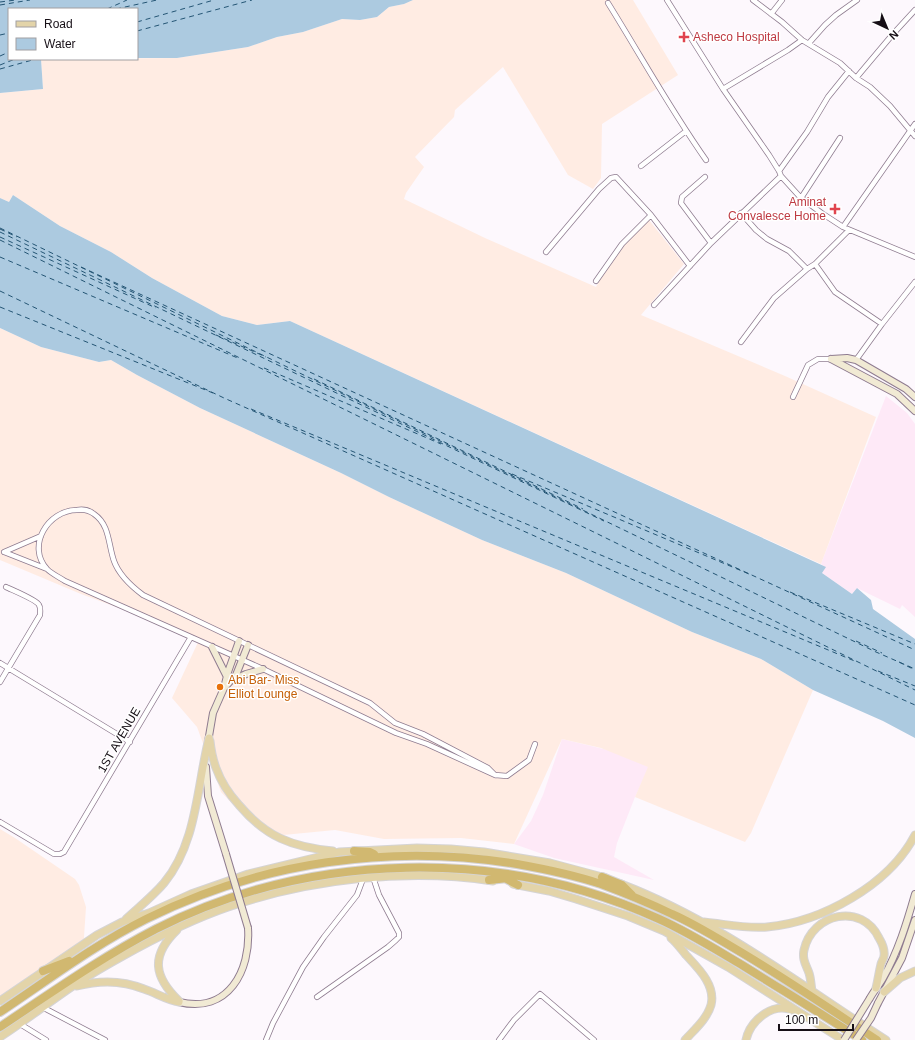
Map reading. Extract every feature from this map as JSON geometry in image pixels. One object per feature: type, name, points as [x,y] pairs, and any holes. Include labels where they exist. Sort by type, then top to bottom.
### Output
[{"type":"highway","points":[[0,1012],[81,956],[146,919],[179,904],[216,890],[275,872],[370,852],[445,856],[501,862],[622,885],[776,973],[877,1040]]},
{"type":"highway","points":[[355,855],[380,853]]},
{"type":"highway","points":[[0,1027],[127,945],[164,926],[223,901],[284,884],[359,870],[430,868],[451,869],[506,878],[523,876]]},
{"type":"highway","points":[[491,876],[523,876],[593,894],[660,919],[726,955],[862,1040]]},
{"type":"highway","points":[[506,878],[518,884]]},
{"type":"highway","points":[[601,880],[634,893]]},
{"type":"highway","points":[[43,971],[65,960],[81,956]]},
{"type":"highway","points":[[48,979],[65,960]]},
{"type":"main road","points":[[209,738],[216,767],[222,782],[233,798],[258,825],[268,833],[293,844],[313,849],[355,855]]},
{"type":"main road","points":[[122,922],[164,883],[177,863],[185,846],[191,827],[209,738]]},
{"type":"main road","points":[[702,922],[754,928],[786,924],[812,916],[845,902],[870,885],[894,864],[915,836]]},
{"type":"main road","points":[[65,960],[97,935],[122,922],[149,913],[191,894],[248,874],[339,852]]},
{"type":"main road","points":[[0,1037],[44,1008],[67,989],[121,957],[182,925],[228,907],[308,886],[373,877],[491,876],[576,898],[628,916],[664,931],[728,967],[843,1040]]},
{"type":"main road","points":[[634,893],[702,922],[770,964],[886,1040]]},
{"type":"main road","points":[[812,991],[804,958],[804,950],[807,941],[811,932],[820,924],[830,918],[841,916],[851,916],[861,920],[869,925],[880,940],[884,956],[876,988]]},
{"type":"main road","points":[[179,1002],[169,992],[163,983],[159,973],[159,964],[160,954],[164,946],[170,937],[182,925]]},
{"type":"main road","points":[[664,931],[678,944],[702,973],[712,993],[708,1013],[685,1040]]},
{"type":"main road","points":[[0,1001],[43,971]]},
{"type":"main road","points":[[884,992],[900,978],[915,971]]},
{"type":"main road","points":[[67,989],[103,981],[117,982],[143,988],[170,1000],[179,1002]]},
{"type":"main road","points":[[746,1040],[747,1033],[758,1018],[764,1014],[777,1009],[786,1008],[798,1012]]},
{"type":"street","points":[[667,0],[780,173],[801,198],[849,230],[915,257]]},
{"type":"street","points":[[753,0],[802,40],[840,63],[856,78],[870,88],[890,106],[915,136]]},
{"type":"street","points":[[771,14],[782,0]]},
{"type":"street","points":[[809,43],[836,15],[858,0]]},
{"type":"street","points":[[608,3],[686,131],[706,160]]},
{"type":"street","points":[[856,78],[915,10]]},
{"type":"street","points":[[724,89],[802,40]]},
{"type":"street","points":[[654,305],[711,243],[780,173],[828,97],[849,71]]},
{"type":"street","points":[[844,227],[915,124]]},
{"type":"street","points":[[642,166],[686,131]]},
{"type":"street","points":[[801,198],[840,138]]},
{"type":"street","points":[[546,252],[599,189],[611,178],[616,177],[651,215],[690,266]]},
{"type":"street","points":[[705,177],[682,197],[681,203],[711,243]]},
{"type":"street","points":[[741,213],[767,240],[790,251],[807,269]]},
{"type":"street","points":[[596,281],[622,244],[651,215]]},
{"type":"street","points":[[740,342],[774,298],[807,269],[815,264],[849,230]]},
{"type":"street","points":[[815,264],[836,292],[882,324]]},
{"type":"street","points":[[856,360],[915,282]]},
{"type":"street","points":[[793,397],[808,365],[818,359],[847,358],[856,360],[906,389],[915,397]]},
{"type":"street","points":[[831,359],[897,394],[915,411]]},
{"type":"street","points":[[47,569],[40,555],[40,542],[44,528],[53,518],[64,511],[85,509],[94,513],[106,528],[114,561],[120,574],[133,588],[143,595],[370,703],[395,723],[423,734],[488,768],[495,775]]},
{"type":"street","points":[[41,536],[4,552],[47,569],[65,581],[233,657],[263,669],[396,733],[427,744],[495,775],[507,776],[529,760],[535,744]]},
{"type":"street","points":[[0,682],[40,615],[41,610],[40,605],[6,587]]},
{"type":"street","name":"1ST AVENUE","points":[[0,822],[54,854],[64,852],[191,637]]},
{"type":"street","points":[[179,1002],[194,1004],[205,1003],[218,998],[229,990],[238,979],[244,966],[248,946],[248,928],[208,796],[205,771],[213,713],[229,679],[233,657],[239,641]]},
{"type":"street","points":[[229,679],[236,675],[248,645]]},
{"type":"street","points":[[212,647],[229,679]]},
{"type":"street","points":[[0,664],[9,668],[130,742]]},
{"type":"street","points":[[229,679],[263,669]]},
{"type":"street","points":[[317,997],[388,947],[399,937],[399,933],[379,895],[373,877]]},
{"type":"street","points":[[266,1040],[273,1023],[303,967],[324,937],[357,895],[363,879]]},
{"type":"street","points":[[843,1040],[883,979],[896,949],[915,894]]},
{"type":"street","points":[[856,1040],[870,1018],[902,958],[915,920]]},
{"type":"street","points":[[501,1039],[514,1020],[540,994],[594,1040]]},
{"type":"street","points":[[44,1008],[104,1040]]},
{"type":"street","points":[[20,1024],[46,1040]]},
{"type":"shaded area","points":[[413,0],[633,0],[678,75],[602,124],[601,178],[593,189],[568,175],[503,67],[455,110],[454,117],[415,157],[424,167],[406,193],[404,199],[485,238],[596,287],[619,245],[649,220],[684,264],[641,315],[785,376],[876,417],[821,564],[290,321],[257,325],[222,316],[152,278],[111,252],[60,226],[13,195],[9,202],[0,198],[0,93],[43,89],[41,60],[138,60],[138,58],[177,58],[248,47],[277,37],[303,32],[342,19],[360,20],[377,17],[389,7],[404,4]]},
{"type":"shaded area","points":[[0,328],[41,347],[99,362],[111,360],[200,408],[482,540],[566,573],[692,632],[761,659],[813,690],[751,833],[745,842],[635,797],[648,767],[601,748],[562,739],[514,844],[461,838],[384,839],[335,830],[273,836],[237,809],[221,792],[197,727],[172,698],[200,638],[81,594],[0,560]]},
{"type":"shaded area","points":[[886,396],[907,413],[915,424],[915,617],[902,605],[900,609],[857,588],[852,594],[822,573],[825,567],[821,564]]},
{"type":"shaded area","points":[[562,739],[620,753],[649,767],[635,797],[617,843],[614,857],[654,880],[554,858],[514,844],[531,821],[543,795]]},
{"type":"shaded area","points":[[0,829],[75,879],[79,885],[86,907],[84,937],[86,944],[0,1000]]},
{"type":"water","points":[[0,0],[413,0],[404,4],[389,7],[377,17],[360,20],[342,19],[303,32],[277,37],[248,47],[177,58],[138,58],[138,8],[8,8],[8,60],[41,60],[43,89],[0,93]]},
{"type":"water","points":[[13,195],[60,226],[111,252],[152,278],[222,316],[257,325],[290,321],[826,567],[822,573],[852,594],[857,588],[871,600],[873,609],[915,639],[915,738],[883,721],[813,690],[761,659],[692,632],[566,573],[482,540],[200,408],[111,360],[99,362],[41,347],[0,328],[0,198],[9,202]]},
{"type":"ferry route","points":[[0,2],[16,0]]},
{"type":"ferry route","points":[[0,5],[30,0]]},
{"type":"ferry route","points":[[109,8],[127,0]]},
{"type":"ferry route","points":[[121,8],[157,0]]},
{"type":"ferry route","points":[[138,22],[214,0]]},
{"type":"ferry route","points":[[138,31],[252,0]]},
{"type":"ferry route","points":[[0,35],[8,33]]},
{"type":"ferry route","points":[[0,56],[8,52]]},
{"type":"ferry route","points":[[0,65],[12,60]]},
{"type":"ferry route","points":[[0,69],[32,60]]},
{"type":"ferry route","points":[[0,228],[876,652],[915,669]]},
{"type":"ferry route","points":[[0,229],[17,237]]},
{"type":"ferry route","points":[[0,232],[604,521]]},
{"type":"ferry route","points":[[0,237],[156,308]]},
{"type":"ferry route","points":[[0,240],[915,690]]},
{"type":"ferry route","points":[[0,257],[240,359]]},
{"type":"ferry route","points":[[81,267],[915,650]]},
{"type":"ferry route","points":[[0,291],[224,398],[915,705]]},
{"type":"ferry route","points":[[0,307],[213,393]]},
{"type":"ferry route","points":[[216,335],[266,357]]},
{"type":"ferry route","points":[[264,368],[441,444]]},
{"type":"ferry route","points":[[314,379],[583,509]]},
{"type":"ferry route","points":[[251,409],[857,662]]},
{"type":"ferry route","points":[[512,474],[749,574]]},
{"type":"ferry route","points":[[790,592],[915,644]]},
{"type":"ferry route","points":[[856,641],[882,653]]},
{"type":"ferry route","points":[[899,662],[915,670]]},
{"type":"ferry route","points":[[878,671],[915,686]]},
{"type":"place","name":"Asheco Hospital","points":[[684,37]]},
{"type":"place","name":"Aminat Convalesce Home","points":[[835,209]]},
{"type":"place","name":"Abi Bar- Miss Elliot Lounge","points":[[220,687]]}]
